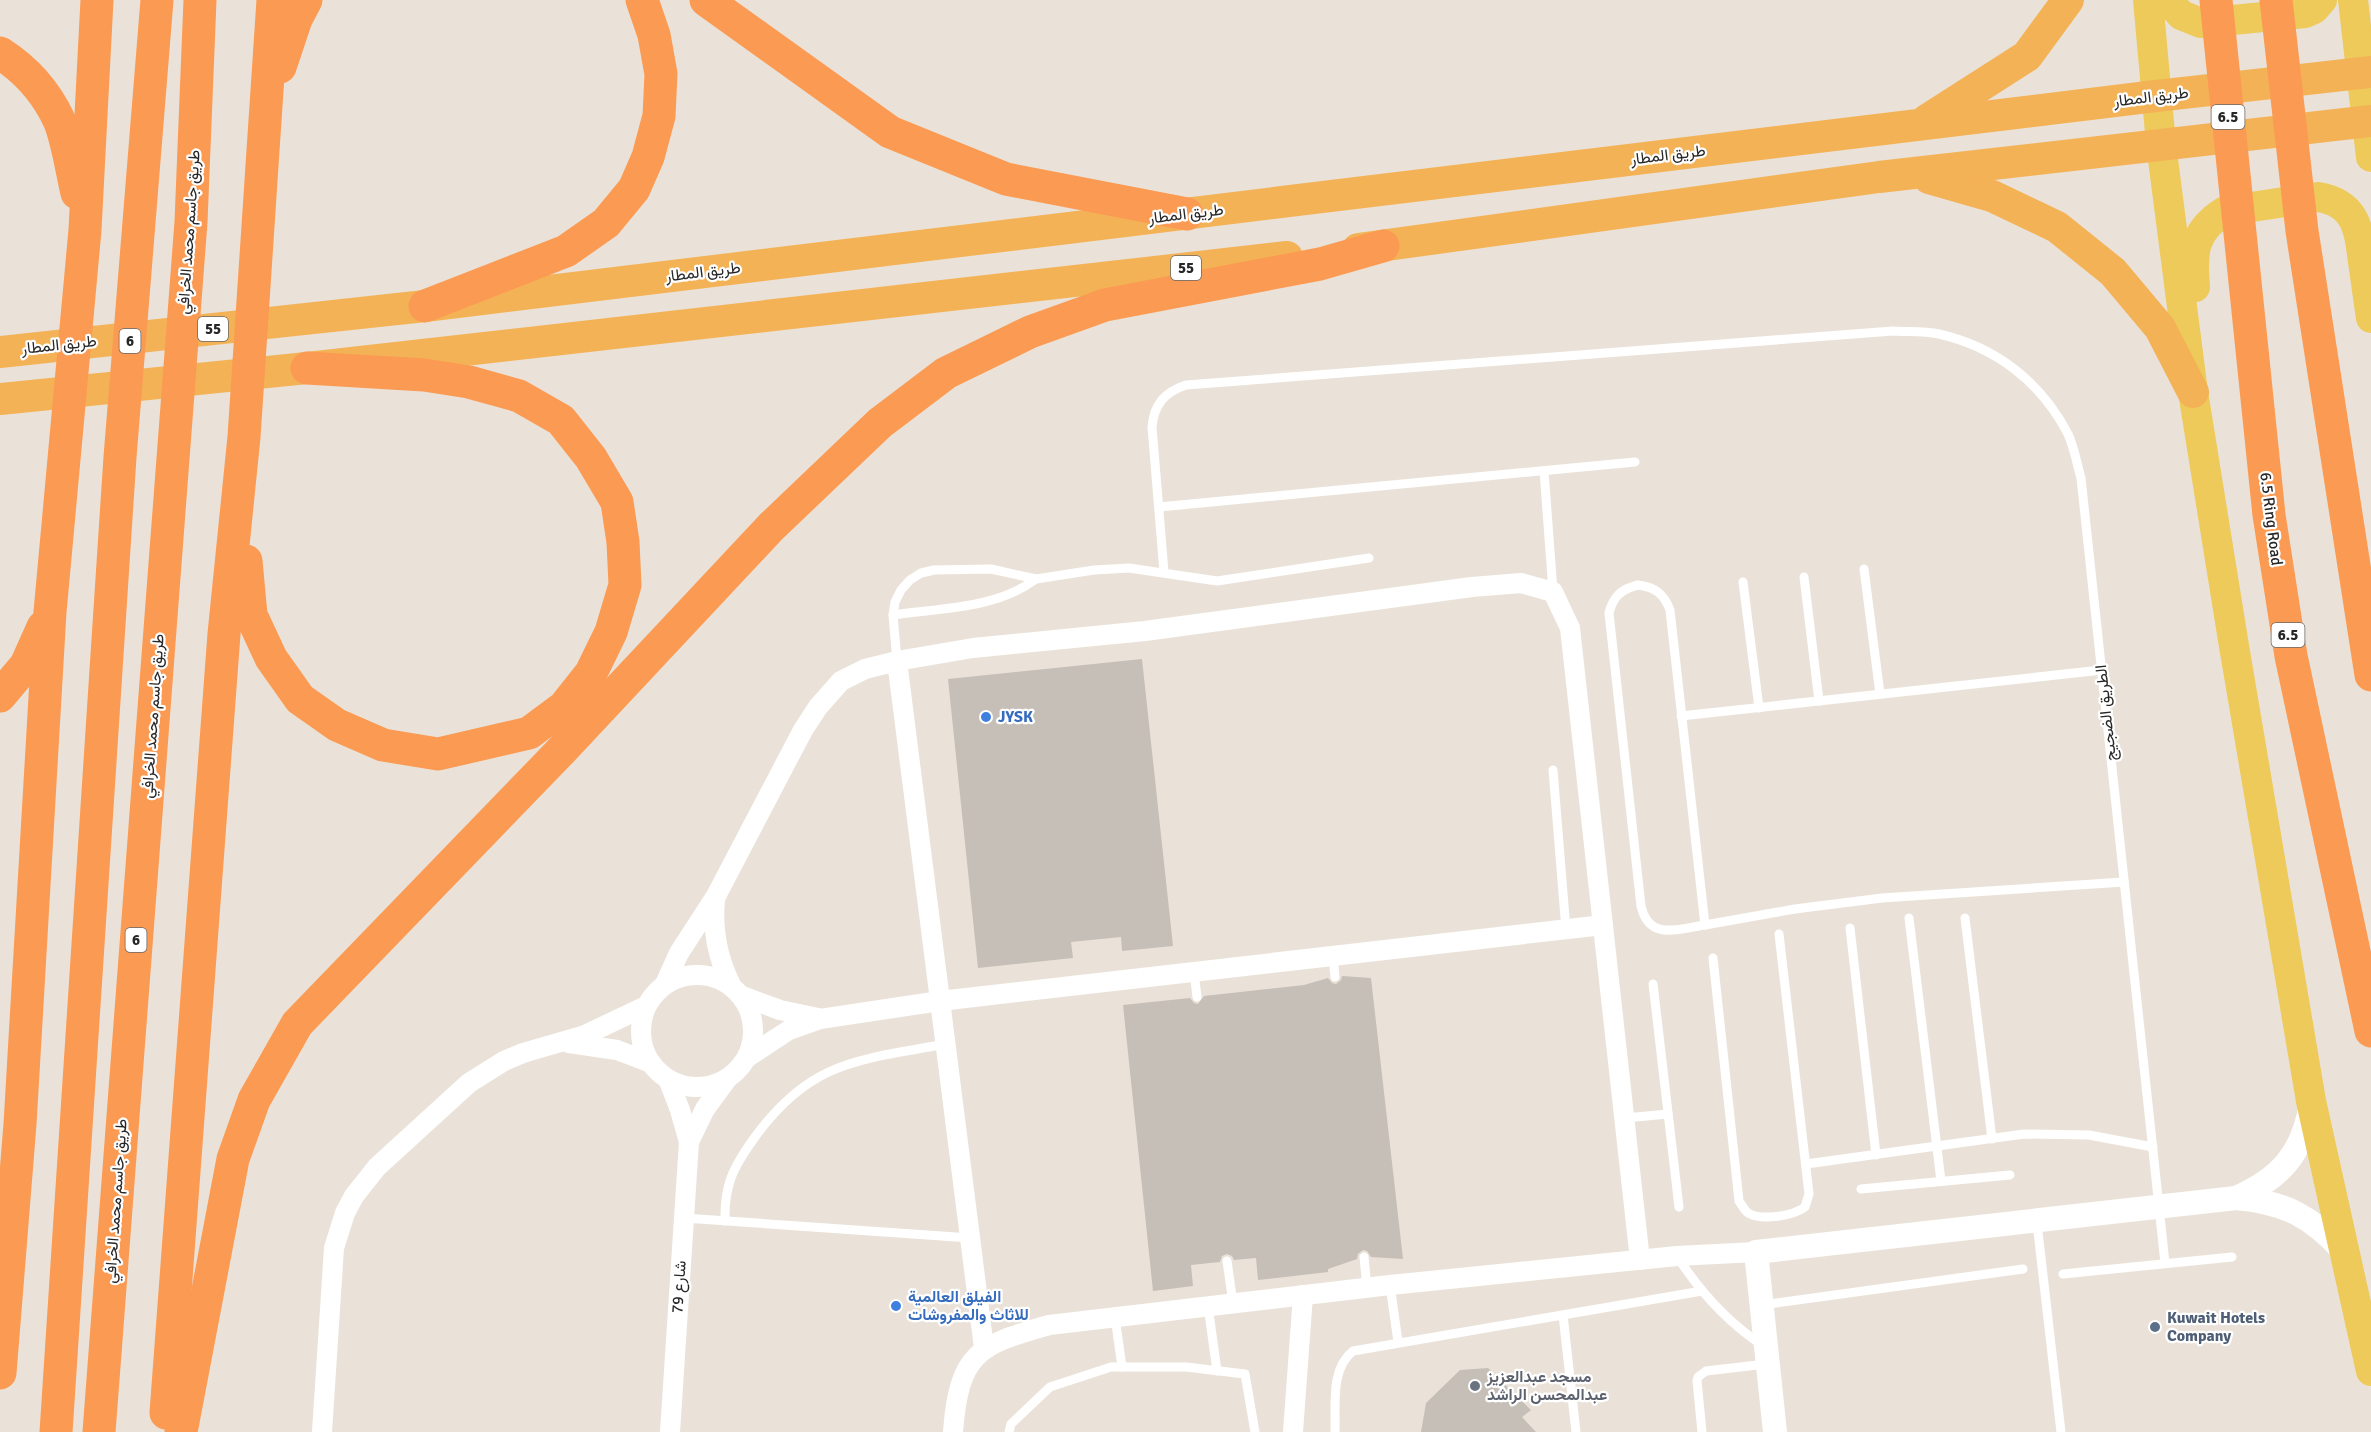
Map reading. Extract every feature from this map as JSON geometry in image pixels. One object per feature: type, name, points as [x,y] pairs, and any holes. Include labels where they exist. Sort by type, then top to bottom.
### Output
[{"type":"highway","points":[[0,1373],[20,1124],[50,612],[85,234],[97,0]]},
{"type":"highway","name":"6","points":[[56,1432],[120,457],[157,0]]},
{"type":"highway","name":"طريق جاسم محمد الخرافي","points":[[99,1432],[191,222],[200,0]]},
{"type":"highway","points":[[164,1432],[224,634],[244,437],[273,0]]},
{"type":"highway","points":[[265,114],[296,19],[306,0]]},
{"type":"highway","points":[[425,306],[566,251],[606,223],[634,189],[648,157],[659,116],[661,74],[654,35],[642,0]]},
{"type":"highway","points":[[706,0],[890,132],[1006,179],[1187,214]]},
{"type":"highway","points":[[1920,124],[2027,56],[2068,0]]},
{"type":"highway","name":"6.5 Ring Road","points":[[2216,0],[2269,515],[2291,656],[2371,1031]]},
{"type":"highway","points":[[2276,0],[2302,231],[2371,675]]},
{"type":"highway","points":[[0,53],[16,63],[42,91],[60,121],[85,234]]},
{"type":"highway","name":"طريق المطار","points":[[0,352],[425,306],[1920,124],[2366,73]]},
{"type":"highway","name":"55","points":[[0,399],[307,368],[1383,246],[1879,177],[2369,121]]},
{"type":"highway","points":[[1914,174],[1992,196],[2057,227],[2114,272],[2160,328],[2193,392]]},
{"type":"highway","points":[[181,1432],[233,1159],[254,1100],[297,1024],[562,750],[771,527],[880,423],[946,372],[1030,332],[1105,305],[1320,264],[1383,246]]},
{"type":"highway","points":[[239,485],[251,615],[271,658],[300,699],[337,725],[383,745],[438,754],[529,733],[564,707],[591,673],[611,632],[625,585],[623,542],[617,502],[591,458],[561,420],[519,396],[469,382],[424,375],[307,368]]},
{"type":"highway","points":[[0,696],[26,664],[50,612]]},
{"type":"main road","points":[[2148,0],[2161,144],[2193,392],[2213,515],[2311,1101],[2371,1371]]},
{"type":"main road","points":[[2168,0],[2181,15],[2201,23],[2305,13],[2314,9],[2322,0]]},
{"type":"main road","points":[[2353,0],[2366,73],[2371,157]]},
{"type":"main road","points":[[2213,515],[2193,267],[2193,254],[2204,228],[2224,212],[2318,197],[2335,201],[2350,213],[2358,229],[2371,318]]},
{"type":"street","points":[[665,984],[679,953],[716,896],[803,730],[818,707],[842,681],[865,669],[973,648],[1145,631],[1472,587],[1521,583],[1553,592],[1570,627],[1640,1260]]},
{"type":"street","points":[[897,662],[984,1348]]},
{"type":"street","points":[[716,896],[713,915],[716,942],[723,968],[737,990],[753,1019],[752,1045],[748,1057],[727,1079],[698,1088],[668,1079],[651,1063],[645,1053],[641,1035],[642,1017],[654,994],[665,984],[678,977],[706,974],[737,990],[780,1010],[820,1018]]},
{"type":"street","points":[[748,1057],[789,1030],[820,1018],[940,1001],[1603,926]]},
{"type":"street","points":[[322,1432],[334,1248],[338,1230],[354,1196],[377,1167],[469,1083],[504,1061],[543,1047],[564,1043],[646,1006]]},
{"type":"street","points":[[564,1043],[617,1050],[651,1063]]},
{"type":"street","name":"شارع 79","points":[[668,1079],[680,1110],[688,1142],[670,1432]]},
{"type":"street","name":"شارع 79","points":[[688,1142],[705,1109],[727,1079]]},
{"type":"street","points":[[2236,1198],[2260,1188],[2286,1165],[2296,1151],[2307,1127],[2311,1101]]},
{"type":"street","points":[[953,1432],[954,1410],[961,1382],[970,1363],[984,1348],[1008,1336],[1050,1325],[1390,1285],[1677,1256],[1756,1252],[2236,1198],[2261,1200],[2300,1214],[2326,1233],[2343,1251]]},
{"type":"street","points":[[1756,1252],[1775,1432]]},
{"type":"street","points":[[1293,1432],[1303,1295]]},
{"type":"lane","name":"الطريق الضجيج","points":[[1164,572],[1152,427],[1153,415],[1157,404],[1165,395],[1186,385],[1893,332],[1937,333],[1978,345],[2016,368],[2046,399],[2069,436],[2081,478],[2165,1263]]},
{"type":"lane","points":[[1159,507],[1635,462]]},
{"type":"lane","points":[[1544,471],[1553,592]]},
{"type":"lane","points":[[897,662],[892,615],[895,602],[901,590],[910,580],[921,573],[934,570],[991,569],[1036,579],[1111,568],[1146,569],[1203,580],[1232,580],[1369,558]]},
{"type":"lane","points":[[1864,570],[1880,694]]},
{"type":"lane","points":[[1804,577],[1819,701]]},
{"type":"lane","points":[[892,615],[1001,598],[1025,588],[1036,579]]},
{"type":"lane","points":[[1743,582],[1760,708]]},
{"type":"lane","points":[[1705,925],[1670,610],[1666,600],[1658,591],[1649,586],[1627,587],[1618,594],[1609,613],[1641,906],[1648,922],[1664,931],[1705,925],[1795,909],[1882,898],[2124,882]]},
{"type":"lane","points":[[1681,716],[2102,670]]},
{"type":"lane","points":[[1552,770],[1566,930]]},
{"type":"lane","points":[[1909,918],[1941,1181]]},
{"type":"lane","points":[[1965,918],[1992,1139]]},
{"type":"lane","points":[[1850,928],[1876,1155]]},
{"type":"lane","points":[[1713,958],[1738,1193],[1743,1208],[1756,1216],[1800,1211],[1808,1200],[1806,1164],[1779,934]]},
{"type":"lane","points":[[1333,956],[1335,976]]},
{"type":"lane","points":[[1194,972],[1197,997]]},
{"type":"lane","points":[[1653,984],[1679,1207]]},
{"type":"lane","points":[[725,1221],[727,1189],[738,1160],[779,1106],[797,1090],[838,1066],[861,1059],[946,1044]]},
{"type":"lane","points":[[1625,1118],[1668,1114]]},
{"type":"lane","points":[[1806,1164],[1992,1139],[2057,1133],[2121,1139],[2153,1147]]},
{"type":"lane","points":[[1861,1188],[2010,1175]]},
{"type":"lane","points":[[684,1218],[970,1238]]},
{"type":"lane","points":[[2037,1221],[2061,1432]]},
{"type":"lane","points":[[1677,1256],[1702,1292],[1768,1356]]},
{"type":"lane","points":[[1364,1257],[1367,1288]]},
{"type":"lane","points":[[2062,1274],[2232,1257]]},
{"type":"lane","points":[[1227,1261],[1233,1303]]},
{"type":"lane","points":[[1762,1305],[2024,1269]]},
{"type":"lane","points":[[1390,1285],[1398,1342]]},
{"type":"lane","points":[[1335,1432],[1338,1371],[1341,1363],[1353,1351],[1702,1292]]},
{"type":"lane","points":[[1208,1306],[1217,1371]]},
{"type":"lane","points":[[1563,1315],[1576,1432]]},
{"type":"lane","points":[[1115,1317],[1122,1367]]},
{"type":"lane","points":[[1702,1432],[1697,1381],[1702,1373],[1768,1356]]},
{"type":"lane","points":[[1009,1432],[1011,1424],[1050,1388],[1111,1367],[1186,1367],[1245,1374],[1255,1432]]},
{"type":"building","points":[[1142,659],[1173,946],[1122,951],[1121,937],[1071,942],[1073,958],[978,968],[948,679]]},
{"type":"building","points":[[1342,976],[1371,978],[1403,1259],[1371,1257],[1367,1251],[1363,1250],[1358,1254],[1357,1259],[1328,1269],[1328,1272],[1258,1280],[1256,1258],[1234,1260],[1227,1254],[1222,1256],[1220,1262],[1191,1265],[1193,1286],[1153,1291],[1123,1005],[1190,998],[1198,1004],[1204,996],[1304,985],[1328,978],[1336,984]]},
{"type":"building","name":"مسجد عبدالعزيز عبدالمحسن الراشد","points":[[1488,1368],[1531,1410],[1522,1417],[1536,1432],[1421,1432],[1426,1403],[1460,1370]]},
{"type":"place","name":"JYSK","points":[[986,717]]},
{"type":"place","name":"الفيلق العالمية للاثاث والمفروشات","points":[[896,1306]]},
{"type":"place","name":"Kuwait Hotels Company","points":[[2155,1327]]},
{"type":"place","name":"مسجد عبدالعزيز عبدالمحسن الراشد","points":[[1475,1386]]}]
